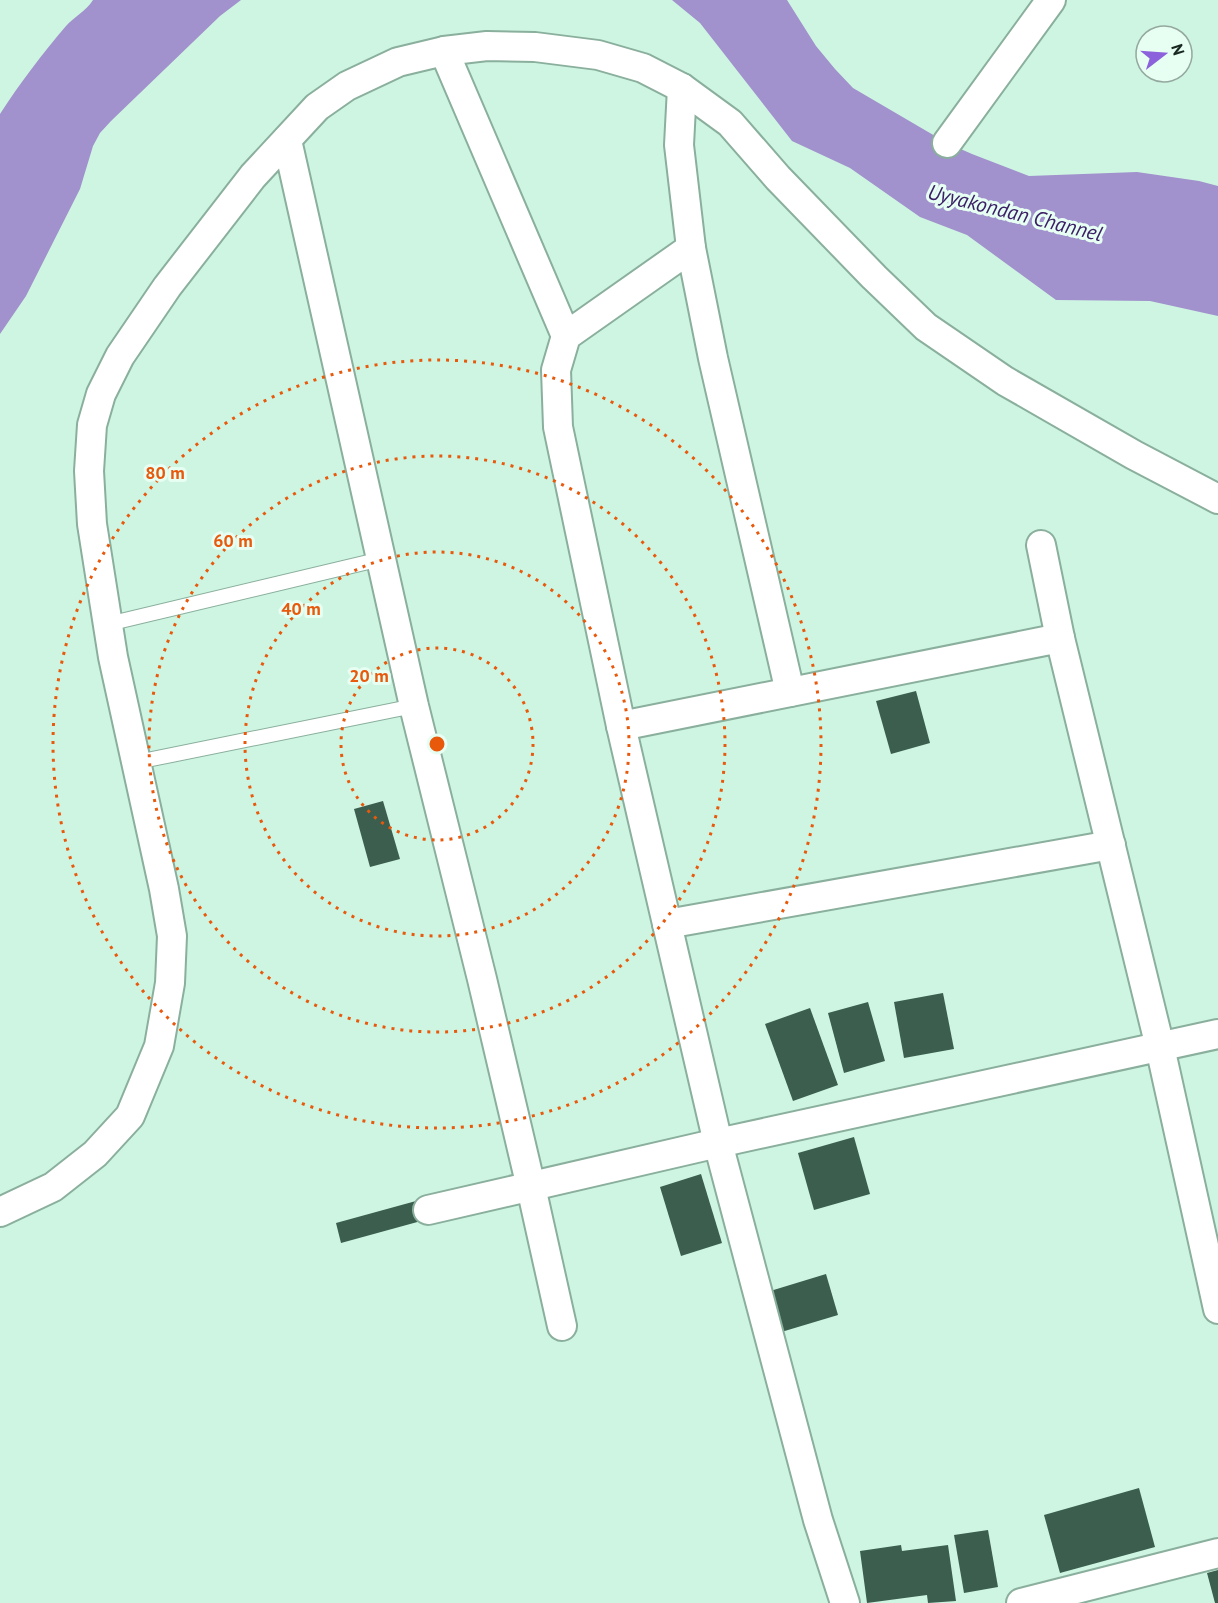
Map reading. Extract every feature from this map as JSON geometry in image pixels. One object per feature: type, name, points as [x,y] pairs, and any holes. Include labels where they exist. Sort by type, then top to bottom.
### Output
[{"type":"street","points":[[947,143],[1051,0]]},
{"type":"street","points":[[0,1212],[53,1187],[95,1154],[130,1116],[159,1046],[170,983],[172,936],[164,889],[113,657],[92,524],[89,471],[92,425],[101,394],[120,356],[167,287],[253,176],[317,107],[347,86],[398,62],[444,51],[487,46],[535,47],[598,55],[643,68],[682,88],[730,123],[778,178],[926,327],[1005,381],[1134,455],[1218,499]]},
{"type":"street","points":[[444,51],[567,336]]},
{"type":"street","points":[[682,88],[679,146],[691,248],[713,358],[790,692]]},
{"type":"street","points":[[287,140],[414,706],[479,968],[562,1326]]},
{"type":"street","points":[[691,248],[567,336],[556,370],[558,427],[621,726],[718,1143],[818,1520],[845,1603]]},
{"type":"street","points":[[1041,545],[1060,638],[1160,1047],[1218,1309]]},
{"type":"street","points":[[621,726],[1060,638]]},
{"type":"street","points":[[667,924],[1111,845]]},
{"type":"street","points":[[428,1210],[718,1143],[1218,1034]]},
{"type":"street","points":[[1021,1603],[1218,1553]]},
{"type":"lane","points":[[108,624],[381,559]]},
{"type":"lane","points":[[137,762],[414,706]]},
{"type":"water","points":[[93,0],[241,0],[220,16],[100,133],[93,146],[80,189],[26,296],[0,334],[0,114],[48,47]]},
{"type":"water","name":"Uyyakondan Channel","points":[[672,0],[787,0],[816,46],[853,88],[947,143],[1029,176],[1137,172],[1218,186],[1218,316],[1150,301],[1056,300],[967,235],[920,217],[850,168],[792,141],[700,23]]},
{"type":"building","points":[[916,691],[930,743],[891,754],[876,701]]},
{"type":"building","points":[[383,801],[400,859],[370,867],[354,809]]},
{"type":"building","points":[[943,993],[954,1049],[904,1058],[894,1002]]},
{"type":"building","points":[[868,1002],[885,1061],[844,1073],[828,1013]]},
{"type":"building","points":[[810,1008],[838,1085],[793,1101],[765,1024]]},
{"type":"building","points":[[854,1137],[870,1194],[814,1210],[798,1153]]},
{"type":"building","points":[[701,1174],[722,1243],[681,1256],[660,1187]]},
{"type":"building","points":[[416,1201],[421,1221],[341,1243],[336,1223]]},
{"type":"building","points":[[826,1274],[838,1315],[778,1333],[767,1292]]},
{"type":"building","points":[[1139,1488],[1155,1547],[1060,1573],[1044,1515]]},
{"type":"building","points":[[988,1530],[998,1587],[964,1593],[954,1535]]},
{"type":"building","points":[[901,1545],[902,1551],[948,1545],[956,1601],[928,1603],[927,1595],[867,1603],[860,1551]]},
{"type":"building","points":[[1218,1570],[1218,1603],[1215,1603],[1207,1573]]}]
